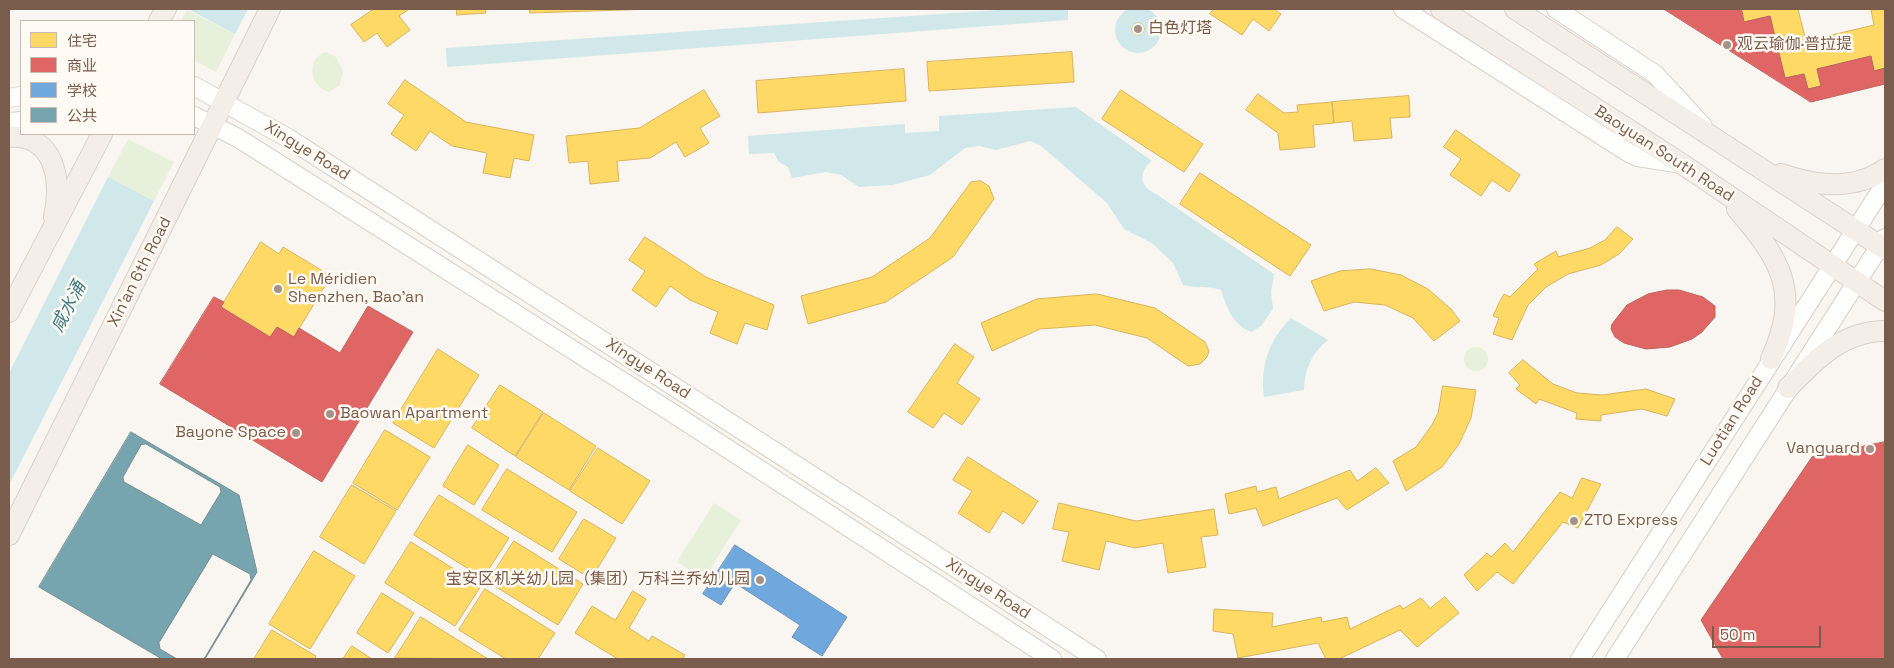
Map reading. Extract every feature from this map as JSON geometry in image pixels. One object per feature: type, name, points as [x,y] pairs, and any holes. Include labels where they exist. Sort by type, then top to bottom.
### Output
[{"type":"main road","points":[[160,20],[166,9]]},
{"type":"main road","name":"Xin'an 6th Road","points":[[9,535],[270,9]]},
{"type":"main road","points":[[1403,9],[1629,154],[1682,164]]},
{"type":"main road","name":"Baoyuan South Road","points":[[1441,9],[1682,164],[1885,301]]},
{"type":"main road","points":[[1515,9],[1856,230],[1884,244]]},
{"type":"main road","points":[[1556,9],[1655,74],[1713,137]]},
{"type":"main road","name":"Xingye Road","points":[[195,86],[288,138],[1097,659]]},
{"type":"main road","name":"Xingye Road","points":[[195,116],[213,124],[648,398],[1052,659]]},
{"type":"main road","points":[[9,312],[101,135]]},
{"type":"main road","points":[[9,137],[33,139],[43,146],[48,154],[54,174],[56,200],[51,230]]},
{"type":"main road","points":[[1755,165],[1794,179],[1819,184],[1841,185],[1862,181],[1885,170]]},
{"type":"main road","name":"Luotian Road","points":[[1580,659],[1885,184]]},
{"type":"main road","points":[[1718,189],[1760,238],[1774,259],[1783,279],[1787,304],[1786,318],[1782,336],[1771,359]]},
{"type":"main road","name":"Luotian Road","points":[[1615,659],[1788,388],[1884,244]]},
{"type":"main road","points":[[1788,388],[1816,359],[1833,346],[1850,337],[1873,331],[1885,331]]},
{"type":"main road","points":[[648,398],[644,389],[646,382],[652,377],[661,378]]},
{"type":"green space","points":[[187,10],[235,34],[216,72],[195,61],[195,20],[182,20]]},
{"type":"green space","points":[[326,52],[336,57],[343,71],[340,85],[329,92],[318,84],[312,72],[315,60],[319,55]]},
{"type":"green space","points":[[128,139],[174,162],[154,201],[108,177]]},
{"type":"green space","points":[[1476,347],[1481,348],[1487,354],[1487,364],[1481,370],[1476,371],[1471,370],[1465,364],[1464,359],[1465,354],[1471,348]]},
{"type":"green space","points":[[714,503],[741,520],[704,579],[677,562]]},
{"type":"water","points":[[1143,7],[1155,13],[1160,21],[1160,39],[1155,47],[1147,52],[1133,53],[1121,47],[1116,39],[1115,25],[1121,13],[1129,8]]},
{"type":"water","points":[[188,9],[248,9],[235,34]]},
{"type":"water","points":[[1012,9],[1068,9],[1068,20],[447,67],[446,48]]},
{"type":"water","points":[[1076,107],[1152,161],[1144,170],[1142,179],[1150,191],[1274,274],[1271,292],[1273,309],[1261,326],[1251,332],[1240,325],[1228,309],[1221,290],[1183,285],[1173,263],[1152,243],[1124,229],[1107,203],[1040,145],[1030,141],[996,150],[979,146],[965,148],[930,175],[892,185],[859,187],[841,175],[826,172],[792,178],[788,167],[779,162],[774,153],[749,154],[748,136],[905,124],[905,133],[939,131],[939,116]]},
{"type":"water","name":"咸水涌","points":[[108,177],[154,201],[9,485],[9,373]]},
{"type":"water","points":[[1291,318],[1328,340],[1313,356],[1307,368],[1304,390],[1264,397],[1263,375],[1268,354],[1277,335]]},
{"type":"building: 住宅","points":[[374,9],[409,9],[399,16],[410,30],[387,47],[377,33],[364,42],[351,25]]},
{"type":"building: 住宅","points":[[457,9],[485,9],[486,13],[457,15]]},
{"type":"building: 住宅","points":[[530,9],[654,9],[530,13]]},
{"type":"building: 住宅","points":[[1214,9],[1274,9],[1281,14],[1269,31],[1253,19],[1242,35],[1210,14]]},
{"type":"building: 住宅","points":[[1741,9],[1798,9],[1806,41],[1874,25],[1871,10],[1885,9],[1885,68],[1874,71],[1871,56],[1817,69],[1821,86],[1808,89],[1804,74],[1785,78],[1770,16],[1744,22]]},
{"type":"building: 住宅","name":"白色灯塔","points":[[1138,23],[1144,29],[1138,35],[1132,29]]},
{"type":"building: 住宅","points":[[1072,52],[1074,82],[929,91],[927,62]]},
{"type":"building: 住宅","points":[[904,69],[906,101],[758,113],[756,81]]},
{"type":"building: 住宅","points":[[405,80],[466,122],[534,135],[529,161],[514,158],[510,178],[483,173],[487,153],[452,146],[430,131],[416,151],[391,134],[404,115],[388,104]]},
{"type":"building: 住宅","points":[[704,90],[720,116],[700,128],[709,143],[685,157],[676,142],[650,158],[617,161],[619,181],[590,184],[588,161],[569,163],[566,136],[639,128]]},
{"type":"building: 住宅","points":[[1121,90],[1203,144],[1184,172],[1102,119]]},
{"type":"building: 住宅","points":[[1258,94],[1284,113],[1298,112],[1297,105],[1332,102],[1334,123],[1313,125],[1315,147],[1280,150],[1278,133],[1246,110]]},
{"type":"building: 住宅","points":[[1409,96],[1410,117],[1390,118],[1392,138],[1354,141],[1352,121],[1334,123],[1332,102]]},
{"type":"building: 住宅","points":[[1456,130],[1520,175],[1509,192],[1492,180],[1481,196],[1450,175],[1461,159],[1444,147]]},
{"type":"building: 住宅","points":[[1200,173],[1311,245],[1290,276],[1180,204]]},
{"type":"building: 住宅","points":[[981,181],[989,186],[994,199],[953,257],[886,302],[808,324],[801,296],[872,277],[930,238],[971,182]]},
{"type":"building: 住宅","points":[[1617,227],[1633,239],[1619,254],[1601,265],[1568,274],[1546,287],[1528,305],[1512,340],[1493,334],[1499,318],[1493,316],[1504,294],[1510,297],[1538,269],[1534,264],[1556,251],[1558,257],[1590,248],[1605,240]]},
{"type":"building: 住宅","points":[[645,237],[706,277],[774,305],[767,330],[745,323],[737,344],[710,333],[718,312],[690,300],[670,286],[656,307],[632,290],[645,271],[629,260]]},
{"type":"building: 住宅","name":"Le Méridien Shenzhen, Bao'an","points":[[261,242],[279,254],[283,247],[331,276],[294,337],[277,327],[270,337],[221,307]]},
{"type":"building: 住宅","points":[[1371,269],[1401,275],[1428,289],[1451,309],[1460,321],[1434,341],[1413,318],[1385,305],[1354,302],[1324,311],[1311,281],[1340,271]]},
{"type":"building: 住宅","points":[[1097,294],[1155,308],[1205,342],[1209,351],[1207,357],[1200,364],[1188,366],[1147,338],[1095,325],[1040,329],[992,351],[981,323],[1037,299]]},
{"type":"building: 住宅","points":[[955,344],[974,357],[957,383],[980,399],[962,425],[944,413],[933,428],[908,412]]},
{"type":"building: 住宅","points":[[438,349],[479,375],[434,448],[393,423]]},
{"type":"building: 住宅","name":"Baowan Apartment","points":[[340,355],[377,377],[319,473],[282,452]]},
{"type":"building: 住宅","points":[[1523,360],[1553,384],[1577,393],[1602,395],[1646,389],[1675,399],[1667,416],[1642,409],[1601,415],[1601,421],[1576,419],[1577,413],[1539,399],[1536,404],[1516,389],[1520,385],[1509,373]]},
{"type":"building: 住宅","points":[[500,385],[543,412],[515,456],[472,428]]},
{"type":"building: 住宅","points":[[1443,386],[1476,390],[1471,418],[1459,444],[1442,467],[1406,491],[1393,461],[1416,447],[1432,425],[1438,413]]},
{"type":"building: 住宅","points":[[544,413],[596,446],[569,490],[516,457]]},
{"type":"building: 住宅","points":[[385,430],[430,457],[397,510],[353,483]]},
{"type":"building: 住宅","points":[[468,445],[499,465],[474,505],[443,486]]},
{"type":"building: 住宅","points":[[598,448],[650,481],[622,524],[570,491]]},
{"type":"building: 住宅","points":[[1884,455],[1885,475],[1865,478],[1843,492],[1846,502],[1857,499],[1862,516],[1816,530],[1812,515],[1825,511],[1822,498],[1798,495],[1802,475],[1820,480],[1836,476],[1855,464],[1860,470],[1882,466]]},
{"type":"building: 住宅","points":[[968,457],[1038,501],[1023,524],[1003,511],[989,533],[958,513],[972,491],[953,480]]},
{"type":"building: 住宅","points":[[1376,468],[1389,483],[1347,510],[1337,498],[1263,526],[1256,508],[1229,514],[1225,494],[1256,486],[1257,492],[1276,487],[1279,499],[1350,470],[1357,481]]},
{"type":"building: 住宅","points":[[507,469],[577,512],[552,552],[482,510]]},
{"type":"building: 住宅","points":[[1582,478],[1601,484],[1578,528],[1563,522],[1513,584],[1497,572],[1477,591],[1464,575],[1487,553],[1491,557],[1505,543],[1513,552],[1560,492],[1572,498]]},
{"type":"building: 住宅","points":[[352,485],[396,511],[364,564],[320,537]]},
{"type":"building: 住宅","points":[[439,495],[509,538],[483,578],[414,535]]},
{"type":"building: 住宅","points":[[1059,503],[1136,521],[1214,509],[1218,535],[1201,537],[1206,567],[1168,573],[1163,543],[1135,548],[1106,541],[1099,570],[1062,561],[1069,532],[1053,529]]},
{"type":"building: 住宅","points":[[584,519],[616,538],[591,579],[559,559]]},
{"type":"building: 住宅","points":[[514,541],[583,584],[558,625],[488,582]]},
{"type":"building: 住宅","points":[[411,542],[481,586],[455,626],[385,583]]},
{"type":"building: 住宅","points":[[314,551],[355,576],[310,649],[269,624]]},
{"type":"building: 住宅","points":[[1788,566],[1801,582],[1772,602],[1775,608],[1784,603],[1792,619],[1762,635],[1753,619],[1761,615],[1759,610],[1725,620],[1720,600],[1749,592],[1764,585]]},
{"type":"building: 住宅","points":[[485,589],[555,633],[538,659],[506,659],[459,630]]},
{"type":"building: 住宅","points":[[633,591],[646,599],[629,628],[649,641],[652,636],[685,655],[683,659],[618,659],[575,633],[592,606],[615,620]]},
{"type":"building: 住宅","points":[[382,593],[414,613],[388,653],[357,633]]},
{"type":"building: 住宅","points":[[1445,597],[1459,613],[1417,647],[1400,630],[1339,659],[1326,659],[1318,643],[1238,658],[1233,634],[1213,631],[1214,609],[1273,613],[1272,627],[1321,617],[1322,622],[1347,617],[1350,629],[1400,605],[1403,609],[1421,598],[1430,608]]},
{"type":"building: 住宅","points":[[421,617],[488,659],[395,658]]},
{"type":"building: 住宅","points":[[272,630],[316,656],[315,659],[254,659]]},
{"type":"building: 住宅","points":[[352,646],[372,659],[343,659]]},
{"type":"building: 商业","points":[[1664,9],[1739,9],[1742,11],[1744,22],[1770,16],[1785,78],[1804,74],[1808,89],[1821,86],[1817,69],[1871,56],[1874,71],[1885,68],[1885,84],[1811,102]]},
{"type":"building: 商业","points":[[1667,290],[1679,290],[1703,297],[1715,306],[1715,317],[1702,332],[1692,339],[1670,347],[1646,349],[1624,343],[1615,337],[1611,329],[1612,324],[1627,305],[1648,294]]},
{"type":"building: 商业","name":"Bayone Space","points":[[214,297],[224,302],[221,307],[270,337],[277,327],[294,337],[299,328],[340,353],[368,306],[413,332],[322,482],[160,384]]},
{"type":"building: 商业","points":[[1885,442],[1885,659],[1723,659],[1701,620],[1812,457]]},
{"type":"building: 学校","points":[[735,545],[847,617],[822,656],[792,637],[800,625],[735,583],[721,605],[703,594]]},
{"type":"building: 公共","points":[[131,432],[239,495],[257,572],[205,659],[162,659],[39,587]]},
{"type":"building: 公共","points":[[146,444],[220,487],[221,492],[201,525],[124,482],[123,477],[141,445]]},
{"type":"building: 公共","points":[[213,554],[250,574],[251,580],[204,659],[177,659],[160,649],[159,643]]},
{"type":"place","name":"白色灯塔","points":[[1138,29]]},
{"type":"place","name":"观云瑜伽·普拉提","points":[[1727,45]]},
{"type":"place","name":"Le Méridien Shenzhen, Bao'an","points":[[278,289]]},
{"type":"place","name":"Baowan Apartment","points":[[330,414]]},
{"type":"place","name":"Bayone Space","points":[[296,433]]},
{"type":"place","name":"Vanguard","points":[[1870,449]]},
{"type":"place","name":"ZTO Express","points":[[1574,521]]},
{"type":"place","name":"宝安区机关幼儿园（集团）万科兰乔幼儿园","points":[[760,580]]}]
